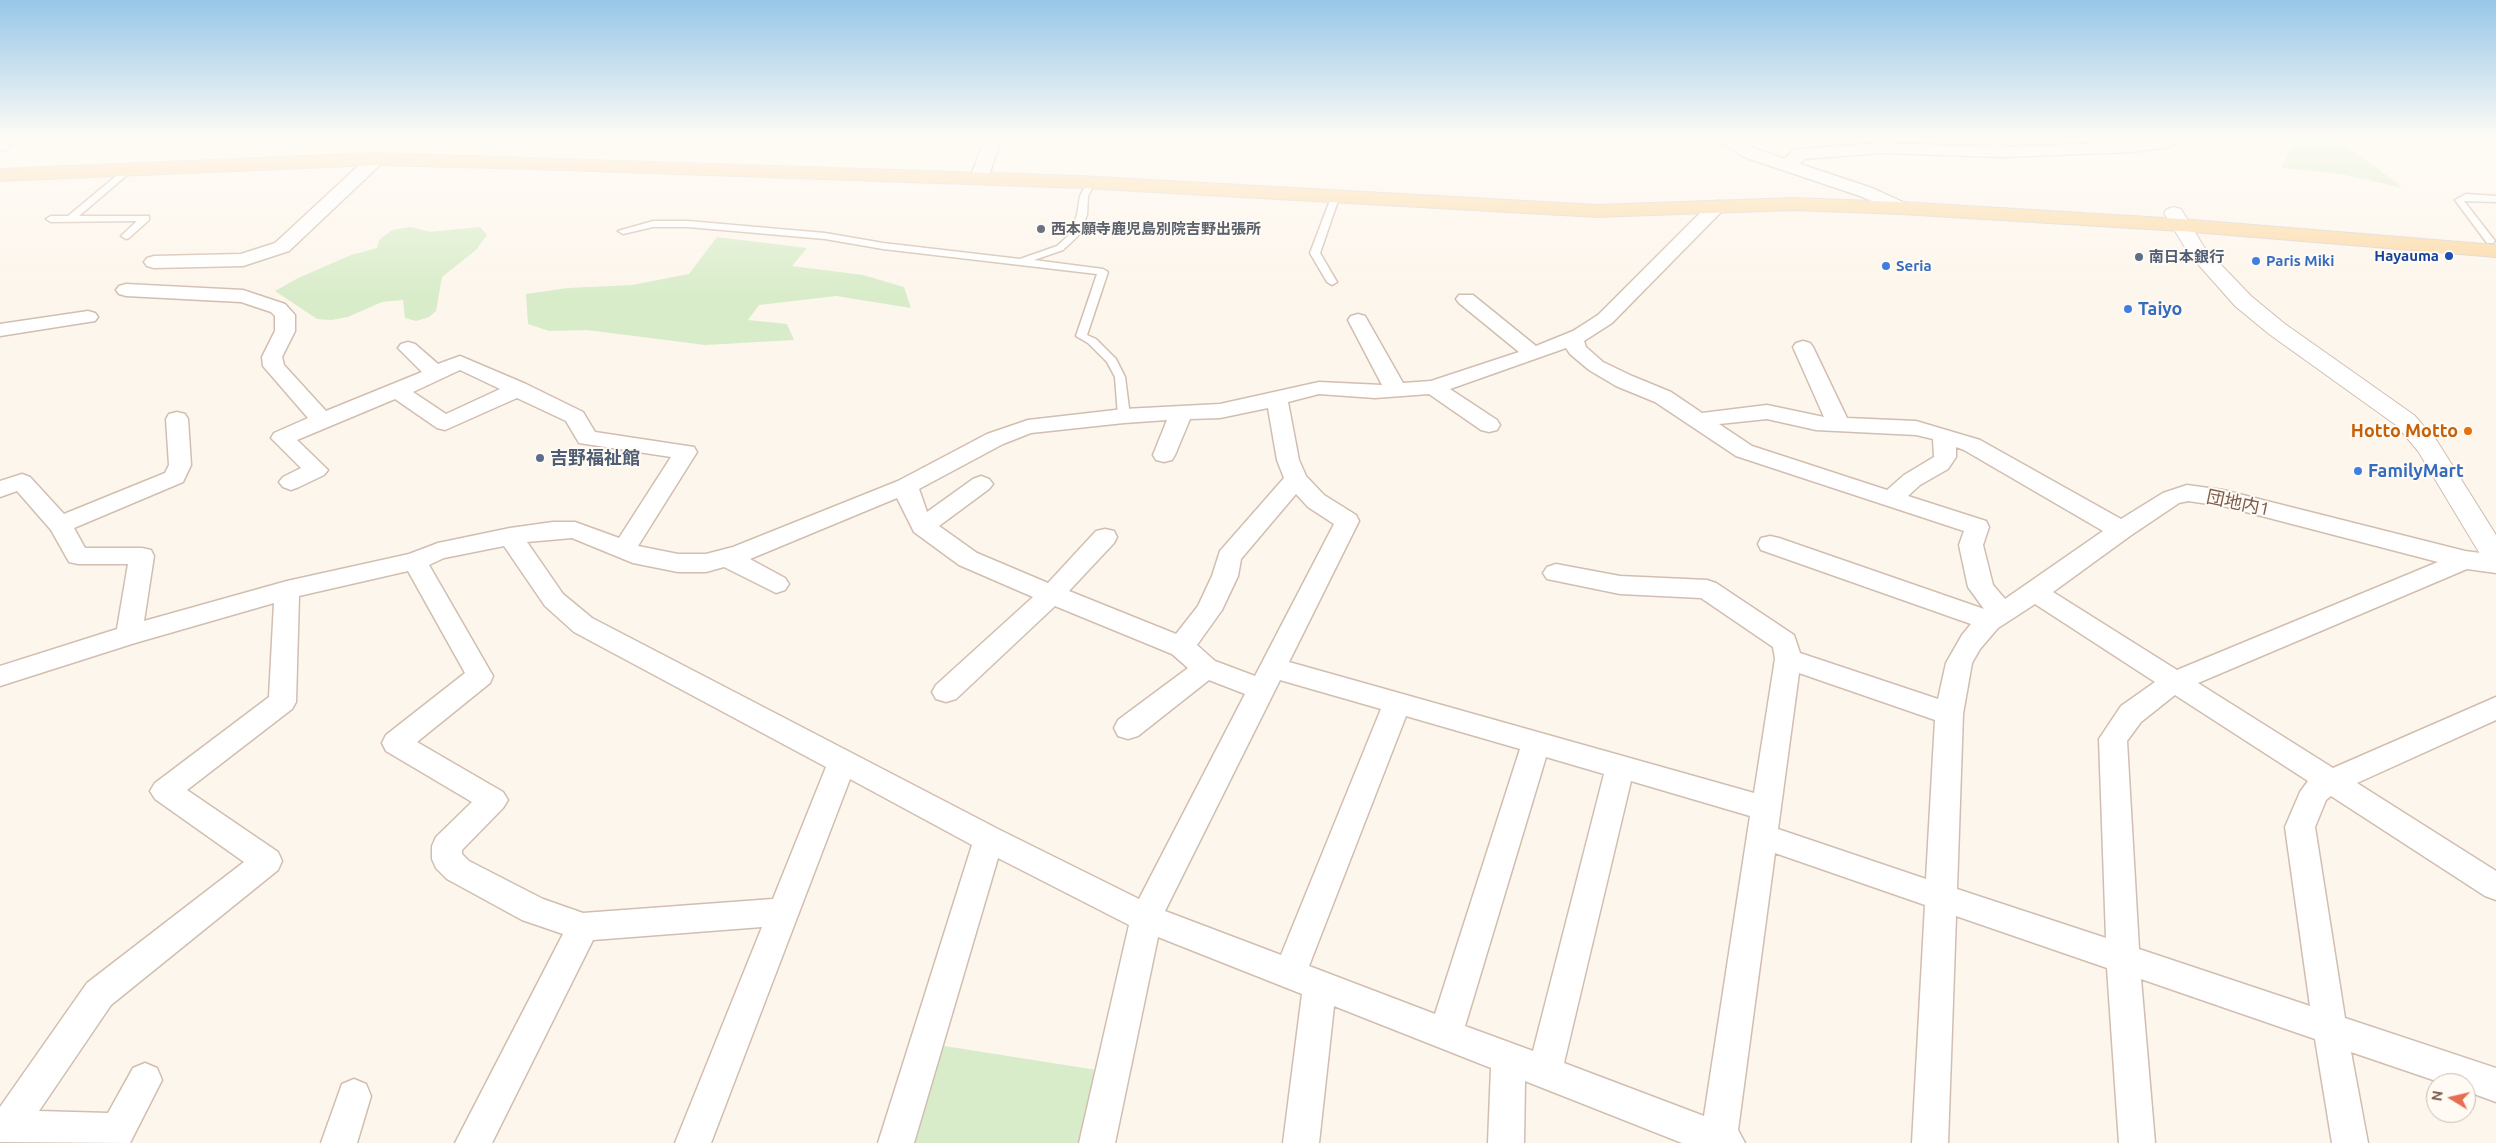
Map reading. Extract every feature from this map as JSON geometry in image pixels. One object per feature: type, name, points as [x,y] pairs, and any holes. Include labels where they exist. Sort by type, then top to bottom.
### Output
[{"type":"main road","points":[[1241,190],[1597,211],[1641,211],[1716,206],[1793,204],[1901,208],[1975,214],[2178,219],[2494,244]]},
{"type":"street","points":[[154,262],[243,260],[282,247],[343,190]]},
{"type":"street","points":[[1861,190],[1901,208]]},
{"type":"street","points":[[0,676],[129,635],[287,590],[415,561],[438,551],[510,536],[553,530],[575,530],[642,557],[678,563],[706,563],[727,558],[906,486],[995,439],[1028,427],[1124,416],[1220,411],[1277,399],[1294,392],[1319,388],[1396,391],[1434,387],[1534,354],[1572,338],[1605,319],[1716,206]]},
{"type":"street","points":[[2178,219],[2196,250],[2243,301],[2277,329],[2405,420],[2428,447],[2496,557]]},
{"type":"street","points":[[182,261],[136,291],[244,296],[278,308],[285,315],[285,331],[272,357],[274,366],[322,420]]},
{"type":"street","points":[[1466,299],[1534,354]]},
{"type":"street","points":[[0,330],[88,317]]},
{"type":"street","points":[[1358,320],[1396,391]]},
{"type":"street","points":[[1572,338],[1577,350],[1596,366],[1624,381],[1663,397],[1744,451],[1977,528],[1971,544],[1981,587],[1993,603],[1996,617],[1770,544]]},
{"type":"street","points":[[1803,347],[1838,423]]},
{"type":"street","points":[[408,348],[436,373]]},
{"type":"street","points":[[291,482],[316,470],[282,438],[322,420],[397,391],[460,362],[575,417],[587,438],[686,452],[624,549]]},
{"type":"street","points":[[1434,387],[1489,425]]},
{"type":"street","points":[[397,391],[446,424],[518,389]]},
{"type":"street","points":[[1097,1143],[1146,918],[1347,521],[1316,501],[1296,479],[1288,460],[1277,399]]},
{"type":"street","points":[[1699,420],[1766,412],[1816,423],[1916,428],[1944,435],[1972,445],[2121,530]]},
{"type":"street","points":[[1164,455],[1180,413]]},
{"type":"street","points":[[60,525],[165,483],[175,477],[180,466],[177,419]]},
{"type":"street","points":[[1891,499],[1912,480],[1940,464],[1945,457],[1944,435]]},
{"type":"street","points":[[1181,647],[1209,610],[1225,576],[1229,557],[1296,479]]},
{"type":"street","points":[[0,489],[22,482],[60,525],[78,556],[142,556],[129,635]]},
{"type":"street","points":[[923,526],[981,484]]},
{"type":"street","points":[[906,486],[911,505],[923,526],[968,559],[1051,595],[1181,647],[1206,668],[1397,703],[1620,768],[1763,822],[1941,898],[2496,1085]]},
{"type":"street","name":"団地内1","points":[[1930,1143],[1949,714],[1959,663],[1971,642],[1996,617],[2035,592],[2121,530],[2171,498],[2187,493],[2223,498],[2465,560],[2496,564]]},
{"type":"street","points":[[510,536],[554,600],[583,625],[842,764],[989,840],[1146,918],[1722,1142],[1763,822],[1788,659],[1785,642],[1707,589],[1620,585],[1556,573]]},
{"type":"street","points":[[946,692],[1051,595],[1105,536]]},
{"type":"street","points":[[727,558],[776,584]]},
{"type":"street","points":[[2137,1143],[2123,960],[2113,739],[2131,714],[2174,682],[2465,560]]},
{"type":"street","points":[[415,561],[480,676],[396,743],[493,800],[447,846],[447,859],[458,870],[533,910],[584,927],[783,912]]},
{"type":"street","points":[[145,1080],[117,1131],[7,1127],[99,994],[267,860],[165,791],[282,702],[287,590]]},
{"type":"street","points":[[2035,592],[2496,887]]},
{"type":"street","points":[[1788,659],[1949,714]]},
{"type":"street","points":[[1128,728],[1206,668]]},
{"type":"street","points":[[1301,1143],[1305,979],[1397,703]]},
{"type":"street","points":[[2350,1143],[2330,1029],[2300,827],[2315,792],[2330,782],[2496,708]]},
{"type":"street","points":[[1446,1034],[1536,743]]},
{"type":"street","points":[[693,1143],[842,764]]},
{"type":"street","points":[[1544,1072],[1620,768]]},
{"type":"street","points":[[896,1143],[989,840]]},
{"type":"street","points":[[473,1143],[584,927]]},
{"type":"street","points":[[1506,1143],[1508,1058]]},
{"type":"street","points":[[339,1143],[354,1096]]},
{"type":"lane","points":[[70,219],[104,190]]},
{"type":"lane","points":[[1021,262],[1060,248],[1073,236],[1082,216],[1084,196],[1087,190]]},
{"type":"lane","points":[[1332,282],[1314,253],[1336,195]]},
{"type":"lane","points":[[2494,244],[2459,200],[2466,197],[2496,199]]},
{"type":"lane","points":[[51,219],[146,218],[126,236]]},
{"type":"lane","points":[[623,231],[653,224],[688,224],[825,236],[883,246],[1103,272],[1081,336],[1092,341],[1112,361],[1120,377],[1124,416]]},
{"type":"green space","points":[[411,227],[430,232],[480,227],[487,235],[476,250],[442,277],[436,311],[429,317],[416,321],[405,318],[403,300],[382,302],[348,317],[331,320],[317,319],[275,291],[298,278],[351,255],[377,248],[379,240],[392,230]]},
{"type":"green space","points":[[717,237],[807,248],[792,266],[863,275],[904,287],[911,308],[836,296],[759,305],[748,320],[787,324],[794,340],[705,345],[587,330],[549,331],[528,324],[526,294],[568,288],[632,285],[689,274]]},
{"type":"green space","points":[[938,1045],[1103,1071],[1085,1143],[908,1143]]},
{"type":"place","name":"西本願寺鹿児島別院吉野出張所","points":[[1041,229]]},
{"type":"place","name":"Hayauma","points":[[2449,256]]},
{"type":"place","name":"南日本銀行","points":[[2139,257]]},
{"type":"place","name":"Paris Miki","points":[[2256,261]]},
{"type":"place","name":"Seria","points":[[1886,266]]},
{"type":"place","name":"Taiyo","points":[[2128,309]]},
{"type":"place","name":"Hotto Motto","points":[[2468,431]]},
{"type":"place","name":"吉野福祉館","points":[[540,458]]},
{"type":"place","name":"FamilyMart","points":[[2358,471]]}]
